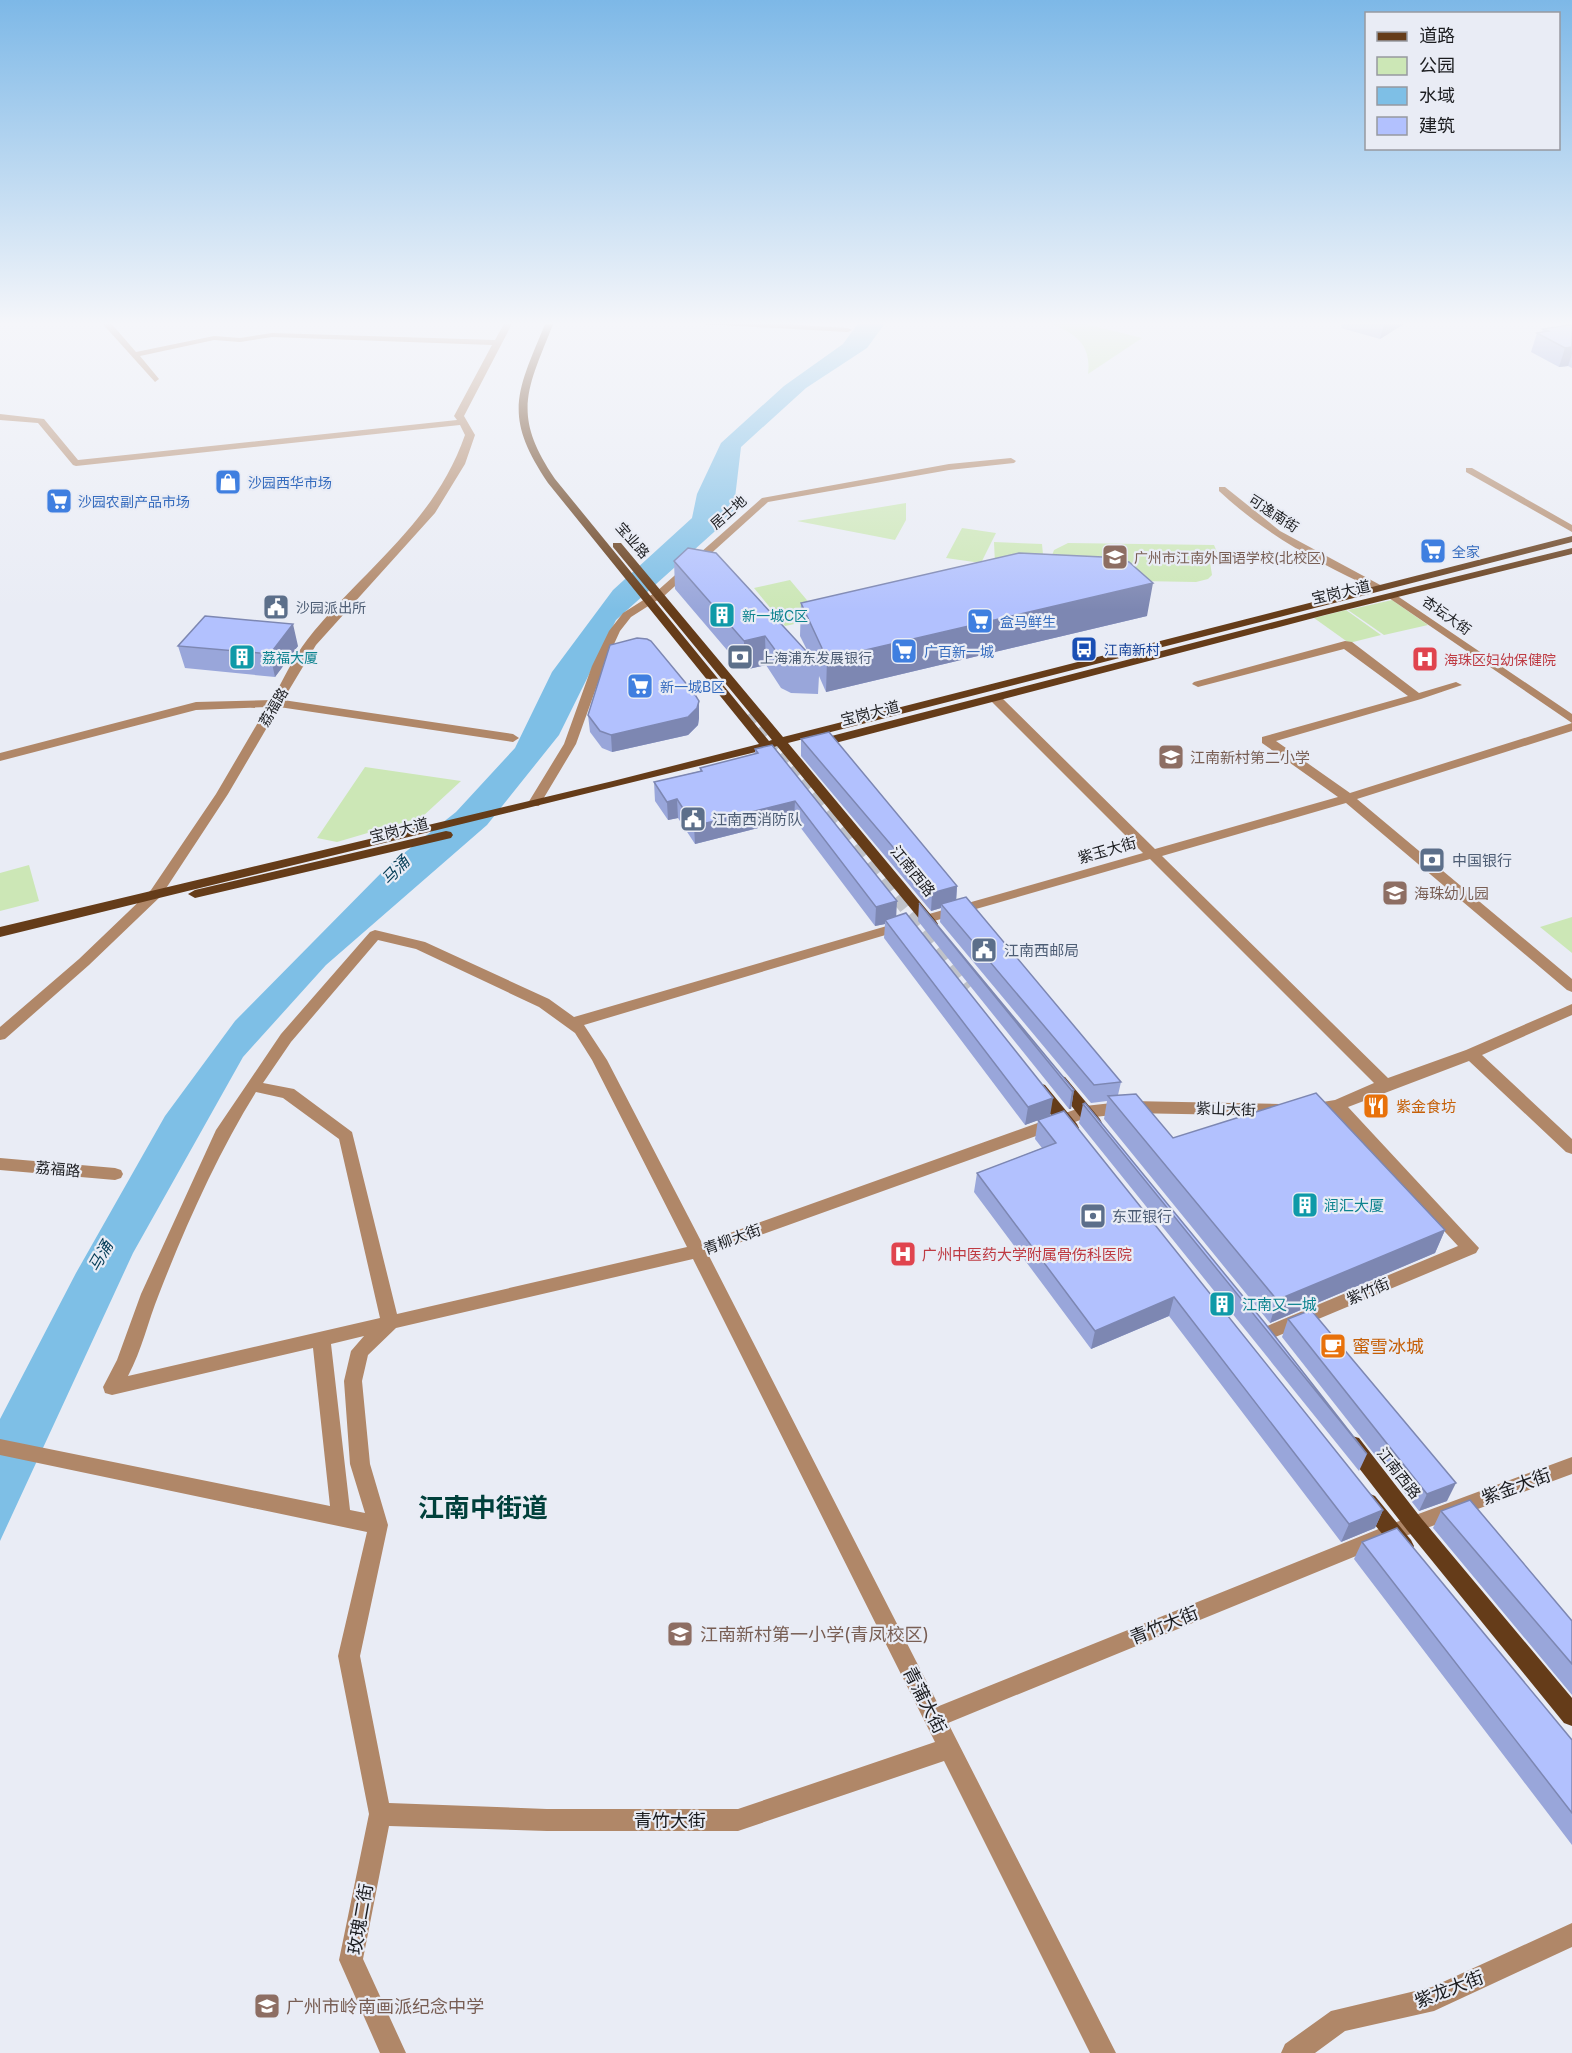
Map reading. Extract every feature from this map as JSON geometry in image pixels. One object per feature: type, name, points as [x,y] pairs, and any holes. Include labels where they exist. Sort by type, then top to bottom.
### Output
[{"type":"main road","name":"宝业路","points":[[522,418],[524,435],[536,460],[628,565]]},
{"type":"main road","name":"宝业路","points":[[533,418],[535,434],[542,451],[556,472],[792,778]]},
{"type":"main road","name":"宝岗大道","points":[[0,941],[770,750],[1379,587],[1572,539]]},
{"type":"main road","name":"宝岗大道","points":[[785,746],[996,698],[1572,551]]},
{"type":"main road","points":[[1379,587],[1393,596]]},
{"type":"main road","name":"宝业路","points":[[652,597],[785,746]]},
{"type":"main road","name":"江南西路","points":[[785,746],[942,938]]},
{"type":"main road","name":"宝岗大道","points":[[0,932],[534,803],[619,788]]},
{"type":"main road","points":[[1047,1066],[1108,1139]]},
{"type":"main road","points":[[1032,1080],[1084,1144]]},
{"type":"main road","points":[[1254,1319],[1280,1352]]},
{"type":"main road","name":"江南西路","points":[[1344,1434],[1414,1524],[1572,1715]]},
{"type":"main road","points":[[1358,1489],[1414,1559]]},
{"type":"street","points":[[8,418],[41,421],[76,463],[463,422]]},
{"type":"street","name":"荔福路","points":[[0,1035],[84,962],[156,893],[222,794],[311,643],[431,511],[460,464],[470,435],[460,418]]},
{"type":"street","name":"居士地","points":[[534,803],[570,744],[598,666],[615,631],[627,615],[652,597],[765,500],[949,467],[1011,461]]},
{"type":"street","points":[[1469,470],[1572,529]]},
{"type":"street","name":"可逸南街","points":[[1222,489],[1243,510],[1277,532],[1332,566],[1379,587]]},
{"type":"street","name":"杏坛大街","points":[[1393,596],[1572,719]]},
{"type":"street","points":[[1198,684],[1347,644],[1418,697]]},
{"type":"street","points":[[1456,685],[1266,740],[1348,798],[1572,987]]},
{"type":"street","name":"紫玉大街","points":[[927,919],[1153,854],[996,698]]},
{"type":"street","points":[[0,756],[196,706],[276,703],[513,738]]},
{"type":"street","points":[[1386,1085],[1153,854],[1348,798],[1572,727]]},
{"type":"street","points":[[572,1023],[907,924]]},
{"type":"street","name":"青蒲大街","points":[[252,1086],[286,1038],[375,935],[420,945],[544,1003],[580,1029],[599,1060],[698,1251],[1103,2053]]},
{"type":"street","name":"紫山大街","points":[[1063,1118],[1085,1112],[1130,1107],[1296,1110],[1337,1105],[1471,1054],[1572,1009]]},
{"type":"street","points":[[1471,1054],[1572,1148]]},
{"type":"street","points":[[252,1086],[288,1093],[346,1136],[390,1323],[360,1351],[353,1381],[360,1464],[378,1525],[349,1656],[380,1814]]},
{"type":"street","name":"青柳大街","points":[[252,1086],[222,1134],[150,1294],[126,1362],[112,1387],[698,1251],[1063,1118]]},
{"type":"street","name":"紫竹街","points":[[1266,1334],[1470,1248],[1337,1105]]},
{"type":"street","name":"荔福路","points":[[0,1164],[115,1174]]},
{"type":"street","points":[[321,1339],[341,1518]]},
{"type":"street","points":[[0,1447],[58,1457],[378,1525]]},
{"type":"street","name":"紫金大街","points":[[1393,1532],[1572,1465]]},
{"type":"street","name":"青竹大街","points":[[935,1718],[1393,1532]]},
{"type":"street","name":"青竹大街","points":[[380,1814],[415,1817],[738,1820],[950,1748]]},
{"type":"street","name":"玫瑰二街","points":[[380,1814],[351,1960],[393,2053]]},
{"type":"street","name":"紫龙大街","points":[[1294,2053],[1340,2020],[1434,1999],[1572,1935]]},
{"type":"green space","points":[[906,503],[906,520],[895,540],[797,521]]},
{"type":"green space","points":[[962,528],[996,533],[981,563],[946,558]]},
{"type":"green space","points":[[994,542],[1042,544],[1044,565],[995,564]]},
{"type":"green space","points":[[1068,543],[1214,545],[1217,552],[1199,552],[1210,562],[1212,575],[1208,579],[1196,582],[1084,580],[1050,561],[1054,550]]},
{"type":"green space","points":[[790,580],[822,618],[785,626],[754,588]]},
{"type":"green space","points":[[1392,600],[1428,625],[1384,635],[1348,610]]},
{"type":"green space","points":[[1346,610],[1381,635],[1349,643],[1314,618]]},
{"type":"green space","points":[[365,767],[461,781],[422,817],[337,842],[317,838]]},
{"type":"green space","points":[[29,865],[39,901],[0,911],[0,873]]},
{"type":"green space","points":[[1572,917],[1572,953],[1540,927]]},
{"type":"water","name":"马涌","points":[[749,418],[773,418],[741,447],[733,515],[616,620],[559,735],[487,825],[326,965],[243,1057],[133,1253],[0,1541],[0,1419],[76,1273],[165,1116],[235,1021],[389,865],[456,812],[515,748],[552,672],[613,590],[692,518],[697,494],[721,443]]},
{"type":"building","points":[[688,548],[716,553],[819,665],[791,663],[781,658],[765,636],[744,641],[674,561]]},
{"type":"building","points":[[1019,553],[1103,557],[1129,562],[1153,583],[827,659],[801,603]]},
{"type":"building","points":[[205,616],[293,624],[270,654],[178,646]]},
{"type":"building","name":"新一城B区","points":[[637,638],[651,641],[699,701],[697,708],[688,717],[611,735],[600,731],[588,715],[610,645]]},
{"type":"building","points":[[829,732],[957,886],[932,893],[801,739]]},
{"type":"building","points":[[772,745],[897,901],[876,907],[795,801],[694,826],[677,799],[667,802],[654,782],[702,771],[700,768],[758,753],[755,749]]},
{"type":"building","points":[[966,897],[1121,1082],[1094,1085],[941,904]]},
{"type":"building","points":[[919,903],[1074,1090],[1072,1091]]},
{"type":"building","points":[[906,913],[1053,1098],[1028,1107],[885,920]]},
{"type":"building","name":"润汇大厦","points":[[1316,1093],[1445,1230],[1277,1300],[1108,1096],[1136,1094],[1173,1138]]},
{"type":"building","points":[[1085,1103],[1264,1322],[1367,1454],[1083,1104]]},
{"type":"building","points":[[1064,1111],[1383,1510],[1349,1524],[1174,1297],[1095,1331],[977,1173],[1056,1143],[1038,1120]]},
{"type":"building","points":[[1311,1310],[1456,1483],[1427,1494],[1288,1319]]},
{"type":"building","points":[[1470,1500],[1572,1621],[1572,1664],[1441,1511]]},
{"type":"building","points":[[1397,1528],[1572,1740],[1572,1813],[1362,1542]]},
{"type":"tunnel","points":[[749,714],[815,796]]},
{"type":"tunnel","points":[[814,794],[970,987]]},
{"type":"place","name":"沙园西华市场","points":[[228,482]]},
{"type":"place","name":"沙园农副产品市场","points":[[59,501]]},
{"type":"place","name":"全家","points":[[1433,551]]},
{"type":"place","name":"广州市江南外国语学校(北校区)","points":[[1115,557]]},
{"type":"place","name":"沙园派出所","points":[[276,607]]},
{"type":"place","name":"新一城C区","points":[[722,615]]},
{"type":"place","name":"盒马鲜生","points":[[980,621]]},
{"type":"place","name":"江南新村","points":[[1084,649]]},
{"type":"place","name":"广百新一城","points":[[904,651]]},
{"type":"place","name":"荔福大厦","points":[[242,657]]},
{"type":"place","name":"上海浦东发展银行","points":[[740,657]]},
{"type":"place","name":"海珠区妇幼保健院","points":[[1425,659]]},
{"type":"place","name":"新一城B区","points":[[640,686]]},
{"type":"place","name":"江南新村第二小学","points":[[1171,757]]},
{"type":"place","name":"江南西消防队","points":[[693,819]]},
{"type":"place","name":"中国银行","points":[[1432,860]]},
{"type":"place","name":"海珠幼儿园","points":[[1395,893]]},
{"type":"place","name":"江南西邮局","points":[[984,950]]},
{"type":"place","name":"紫金食坊","points":[[1376,1106]]},
{"type":"place","name":"润汇大厦","points":[[1305,1205]]},
{"type":"place","name":"东亚银行","points":[[1093,1216]]},
{"type":"place","name":"广州中医药大学附属骨伤科医院","points":[[903,1254]]},
{"type":"place","name":"江南又一城","points":[[1222,1304]]},
{"type":"place","name":"蜜雪冰城","points":[[1333,1346]]},
{"type":"place","name":"江南新村第一小学(青凤校区)","points":[[680,1634]]},
{"type":"place","name":"广州市岭南画派纪念中学","points":[[267,2006]]},
{"type":"district","name":"江南中街道","points":[[483,1507]]}]
